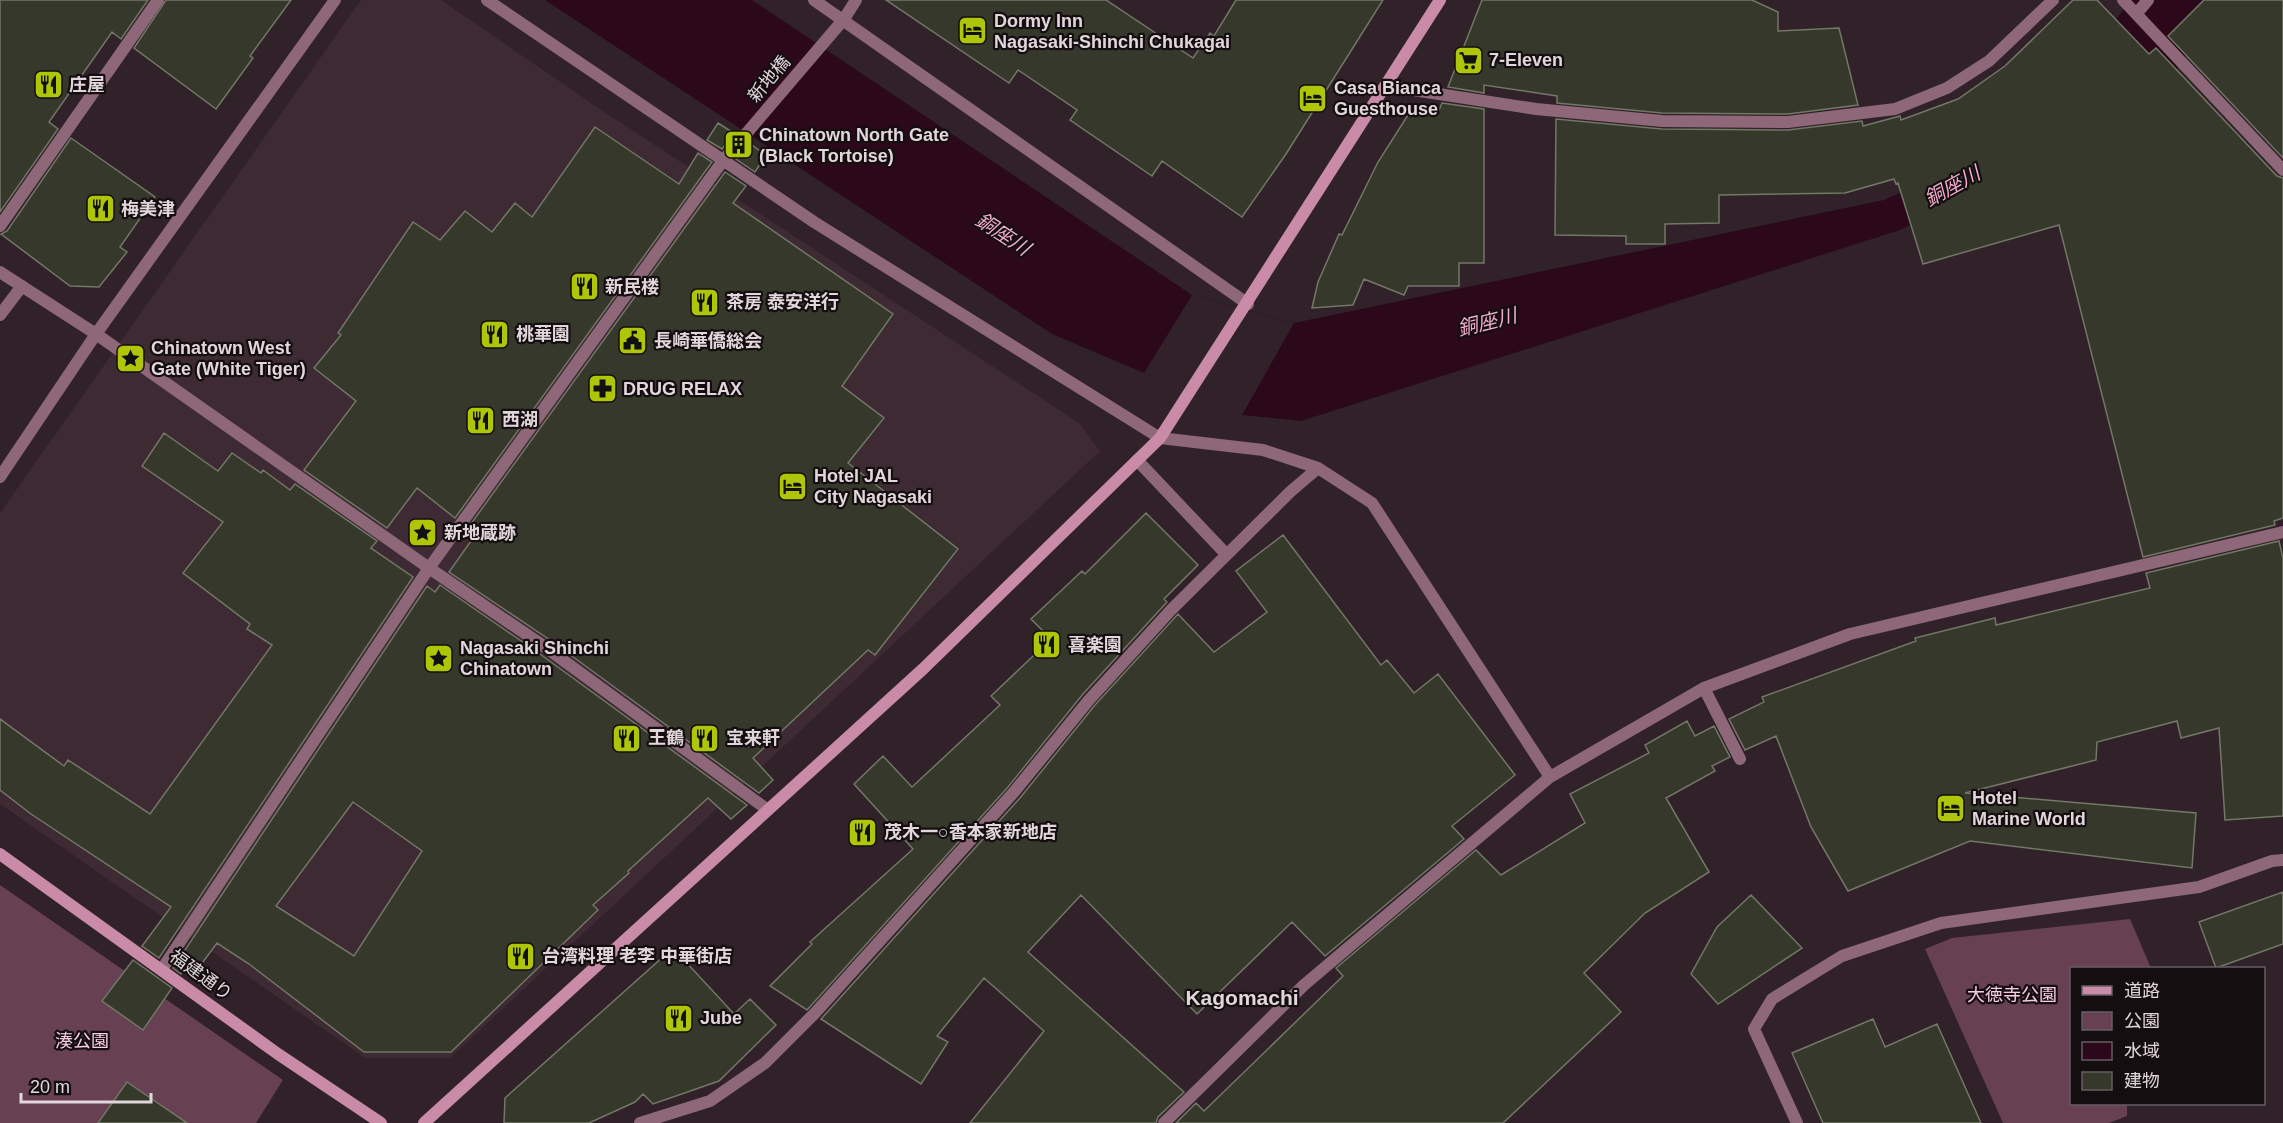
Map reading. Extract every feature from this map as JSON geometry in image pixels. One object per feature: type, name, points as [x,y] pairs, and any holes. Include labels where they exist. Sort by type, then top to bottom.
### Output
[{"type":"street","points":[[0,226],[158,0]]},
{"type":"street","points":[[0,477],[96,334],[335,0]]},
{"type":"street","points":[[487,0],[813,222],[1160,438],[1263,450],[1318,468],[1372,503],[1550,777]]},
{"type":"street","points":[[814,0],[1248,304]]},
{"type":"street","name":"新地橋","points":[[162,969],[429,568],[722,162],[843,19],[856,0]]},
{"type":"street","points":[[424,1123],[922,669],[1160,438],[1248,304],[1440,0]]},
{"type":"street","points":[[1387,86],[1536,109],[1662,121],[1788,122],[1895,109],[1947,88],[1989,61],[2053,0]]},
{"type":"street","points":[[2123,0],[2283,170]]},
{"type":"street","points":[[2137,13],[2148,0]]},
{"type":"street","points":[[0,272],[96,334],[545,647],[768,810]]},
{"type":"street","points":[[0,315],[22,286]]},
{"type":"street","points":[[1137,460],[1226,554]]},
{"type":"street","points":[[640,1123],[710,1101],[765,1063],[815,1013],[1014,792],[1111,676],[1226,554],[1318,468]]},
{"type":"street","points":[[1164,1123],[1304,984],[1550,777],[1704,688],[1850,634],[2283,532]]},
{"type":"street","points":[[1704,688],[1740,759]]},
{"type":"street","name":"福建通り","points":[[0,854],[278,1054],[381,1123]]},
{"type":"street","points":[[1797,1123],[1754,1029],[1772,999],[1842,956],[1941,923],[2199,887],[2272,861],[2283,860]]},
{"type":"shaded area","name":"Nagasaki Shinchi Chinatown","points":[[361,0],[441,0],[600,109],[1079,423],[1100,451],[450,1058],[365,1058],[0,804],[0,513]]},
{"type":"green space","name":"湊公園","points":[[0,885],[283,1080],[256,1123],[0,1123]]},
{"type":"green space","name":"大徳寺公園","points":[[2130,919],[2151,967],[2070,967],[2070,1105],[2127,1105],[2127,1116],[2109,1123],[2003,1123],[1925,949],[1952,938]]},
{"type":"water","points":[[545,0],[752,0],[1192,295],[1294,323],[1884,200],[1993,151],[2033,161],[1900,230],[1301,421],[1242,415],[1241,391],[1144,373],[1052,334]]},
{"type":"pier","points":[[1192,295],[1294,323],[1242,415],[1239,414],[1239,393],[1156,378],[1144,373]]},
{"type":"building","points":[[0,0],[148,0],[121,39],[112,32],[49,122],[58,129],[0,212]]},
{"type":"building","points":[[166,0],[291,0],[250,56],[253,58],[216,109],[134,48]]},
{"type":"building","points":[[886,0],[1106,0],[1193,58],[1210,33],[1214,36],[1236,0],[1383,0],[1286,154],[1242,217],[1162,161],[1152,176],[1070,120],[1077,110],[1018,70],[1009,83]]},
{"type":"building","points":[[1482,0],[1752,0],[1778,12],[1778,31],[1839,28],[1858,105],[1788,114],[1662,113],[1557,103],[1557,96],[1484,85],[1484,93],[1448,87]]},
{"type":"building","points":[[2073,0],[2097,0],[2149,54],[2156,48],[2277,176],[2283,178],[2283,518],[2274,521],[2275,525],[2143,557],[2059,225],[1923,264],[1898,183],[1896,184],[1894,179],[1845,193],[1719,195],[1719,223],[1665,224],[1665,244],[1626,244],[1626,236],[1555,235],[1556,119],[1662,129],[1788,130],[1862,121],[1863,126],[1900,116],[1901,120],[1958,99],[2005,66]]},
{"type":"building","points":[[2204,0],[2283,0],[2283,158],[2168,36]]},
{"type":"building","points":[[1442,103],[1484,109],[1484,263],[1459,263],[1459,286],[1408,286],[1404,295],[1364,279],[1353,305],[1312,308],[1318,282],[1339,234],[1342,235],[1378,162],[1408,115],[1437,115]]},
{"type":"building","points":[[718,123],[735,134],[722,149],[707,140]]},
{"type":"building","points":[[595,127],[679,184],[698,153],[712,162],[455,518],[417,488],[387,528],[304,470],[356,401],[314,368],[341,335],[338,333],[413,222],[440,240],[465,211],[492,232],[515,203],[532,217]]},
{"type":"building","points":[[71,138],[155,197],[120,247],[127,252],[99,287],[70,286],[1,234],[7,231]]},
{"type":"building","points":[[749,143],[766,155],[755,172],[736,159]]},
{"type":"building","points":[[725,172],[746,186],[733,203],[893,314],[842,386],[884,418],[848,463],[958,549],[875,655],[868,650],[753,758],[773,780],[759,793],[550,640],[449,572],[476,534],[468,528]]},
{"type":"building","points":[[164,433],[218,471],[232,453],[261,473],[263,470],[290,490],[295,484],[377,541],[371,548],[413,577],[159,958],[142,946],[171,907],[31,814],[0,790],[0,719],[64,766],[68,760],[150,814],[272,645],[247,629],[250,624],[183,573],[223,522],[142,466]]},
{"type":"building","points":[[1146,513],[1198,565],[1164,599],[1167,602],[1083,694],[1008,787],[807,1010],[770,986],[812,944],[810,942],[913,849],[854,784],[883,756],[912,787],[1000,705],[991,696],[1051,639],[1031,619],[1082,571],[1085,574]]},
{"type":"building","points":[[1283,535],[1381,665],[1387,660],[1414,693],[1438,674],[1515,775],[1452,826],[1464,839],[1325,956],[1292,922],[1197,1014],[1081,895],[1028,952],[1184,1092],[1158,1117],[1156,1123],[970,1123],[1044,1031],[984,978],[937,1036],[948,1042],[921,1084],[821,1019],[1020,798],[1095,705],[1178,614],[1214,652],[1267,612],[1236,571]]},
{"type":"building","points":[[2279,541],[2283,558],[2283,816],[2225,820],[2219,728],[2181,738],[2177,721],[2097,742],[2096,760],[1965,793],[2196,813],[2192,868],[1970,841],[1848,891],[1811,827],[1776,736],[1745,750],[1729,719],[1764,702],[1762,697],[1916,641],[1915,638],[1995,618],[1996,625],[2150,588],[2146,573]]},
{"type":"building","points":[[440,585],[540,654],[747,805],[731,819],[708,798],[593,905],[598,910],[451,1052],[364,1052],[249,964],[217,943],[200,966],[191,960],[181,974],[173,968],[427,586],[435,592]],"holes":[[[353,802],[422,851],[354,956],[276,906]]]},
{"type":"building","points":[[1687,721],[1695,736],[1714,726],[1730,757],[1712,766],[1715,771],[1666,798],[1709,872],[1645,913],[1584,973],[1621,1012],[1503,1123],[1176,1123],[1196,1103],[1204,1111],[1343,976],[1336,968],[1476,850],[1501,875],[1585,823],[1570,794],[1649,753],[1645,745]]},
{"type":"building","points":[[2283,892],[2283,944],[2219,967],[2216,967],[2199,922]]},
{"type":"building","points":[[1751,895],[1802,948],[1718,1004],[1691,974],[1717,927]]},
{"type":"building","points":[[673,948],[734,1014],[750,999],[776,1025],[719,1081],[653,1104],[643,1094],[635,1102],[589,1123],[504,1123],[505,1098]]},
{"type":"building","points":[[133,960],[172,988],[143,1030],[102,1001]]},
{"type":"building","points":[[1873,1019],[1885,1047],[1937,1024],[1981,1123],[1823,1123],[1792,1053]]},
{"type":"building","points":[[127,1082],[187,1123],[98,1123]]},
{"type":"waterway","name":"銅座川","points":[[2062,119],[2123,74],[2180,0]]},
{"type":"place","name":"Dormy Inn Nagasaki-Shinchi Chukagai","points":[[973,31]]},
{"type":"place","name":"7-Eleven","points":[[1468,60]]},
{"type":"place","name":"庄屋","points":[[48,85]]},
{"type":"place","name":"Casa Bianca Guesthouse","points":[[1313,98]]},
{"type":"place","name":"Chinatown North Gate (Black Tortoise)","points":[[738,145]]},
{"type":"place","name":"梅美津","points":[[100,209]]},
{"type":"place","name":"新民楼","points":[[584,287]]},
{"type":"place","name":"茶房 泰安洋行","points":[[705,302]]},
{"type":"place","name":"桃華園","points":[[495,334]]},
{"type":"place","name":"長崎華僑総会","points":[[633,341]]},
{"type":"place","name":"Chinatown West Gate (White Tiger)","points":[[130,358]]},
{"type":"place","name":"DRUG RELAX","points":[[602,389]]},
{"type":"place","name":"西湖","points":[[481,420]]},
{"type":"place","name":"Hotel JAL City Nagasaki","points":[[793,486]]},
{"type":"place","name":"新地蔵跡","points":[[423,533]]},
{"type":"place","name":"喜楽園","points":[[1047,645]]},
{"type":"place","name":"Nagasaki Shinchi Chinatown","points":[[439,658]]},
{"type":"place","name":"王鶴","points":[[627,738]]},
{"type":"place","name":"宝来軒","points":[[705,738]]},
{"type":"place","name":"Hotel Marine World","points":[[1951,808]]},
{"type":"place","name":"茂木一○香本家新地店","points":[[863,832]]},
{"type":"place","name":"台湾料理 老李 中華街店","points":[[521,956]]},
{"type":"place","name":"Jube","points":[[679,1018]]},
{"type":"district","name":"Kagomachi","points":[[1242,998]]}]
